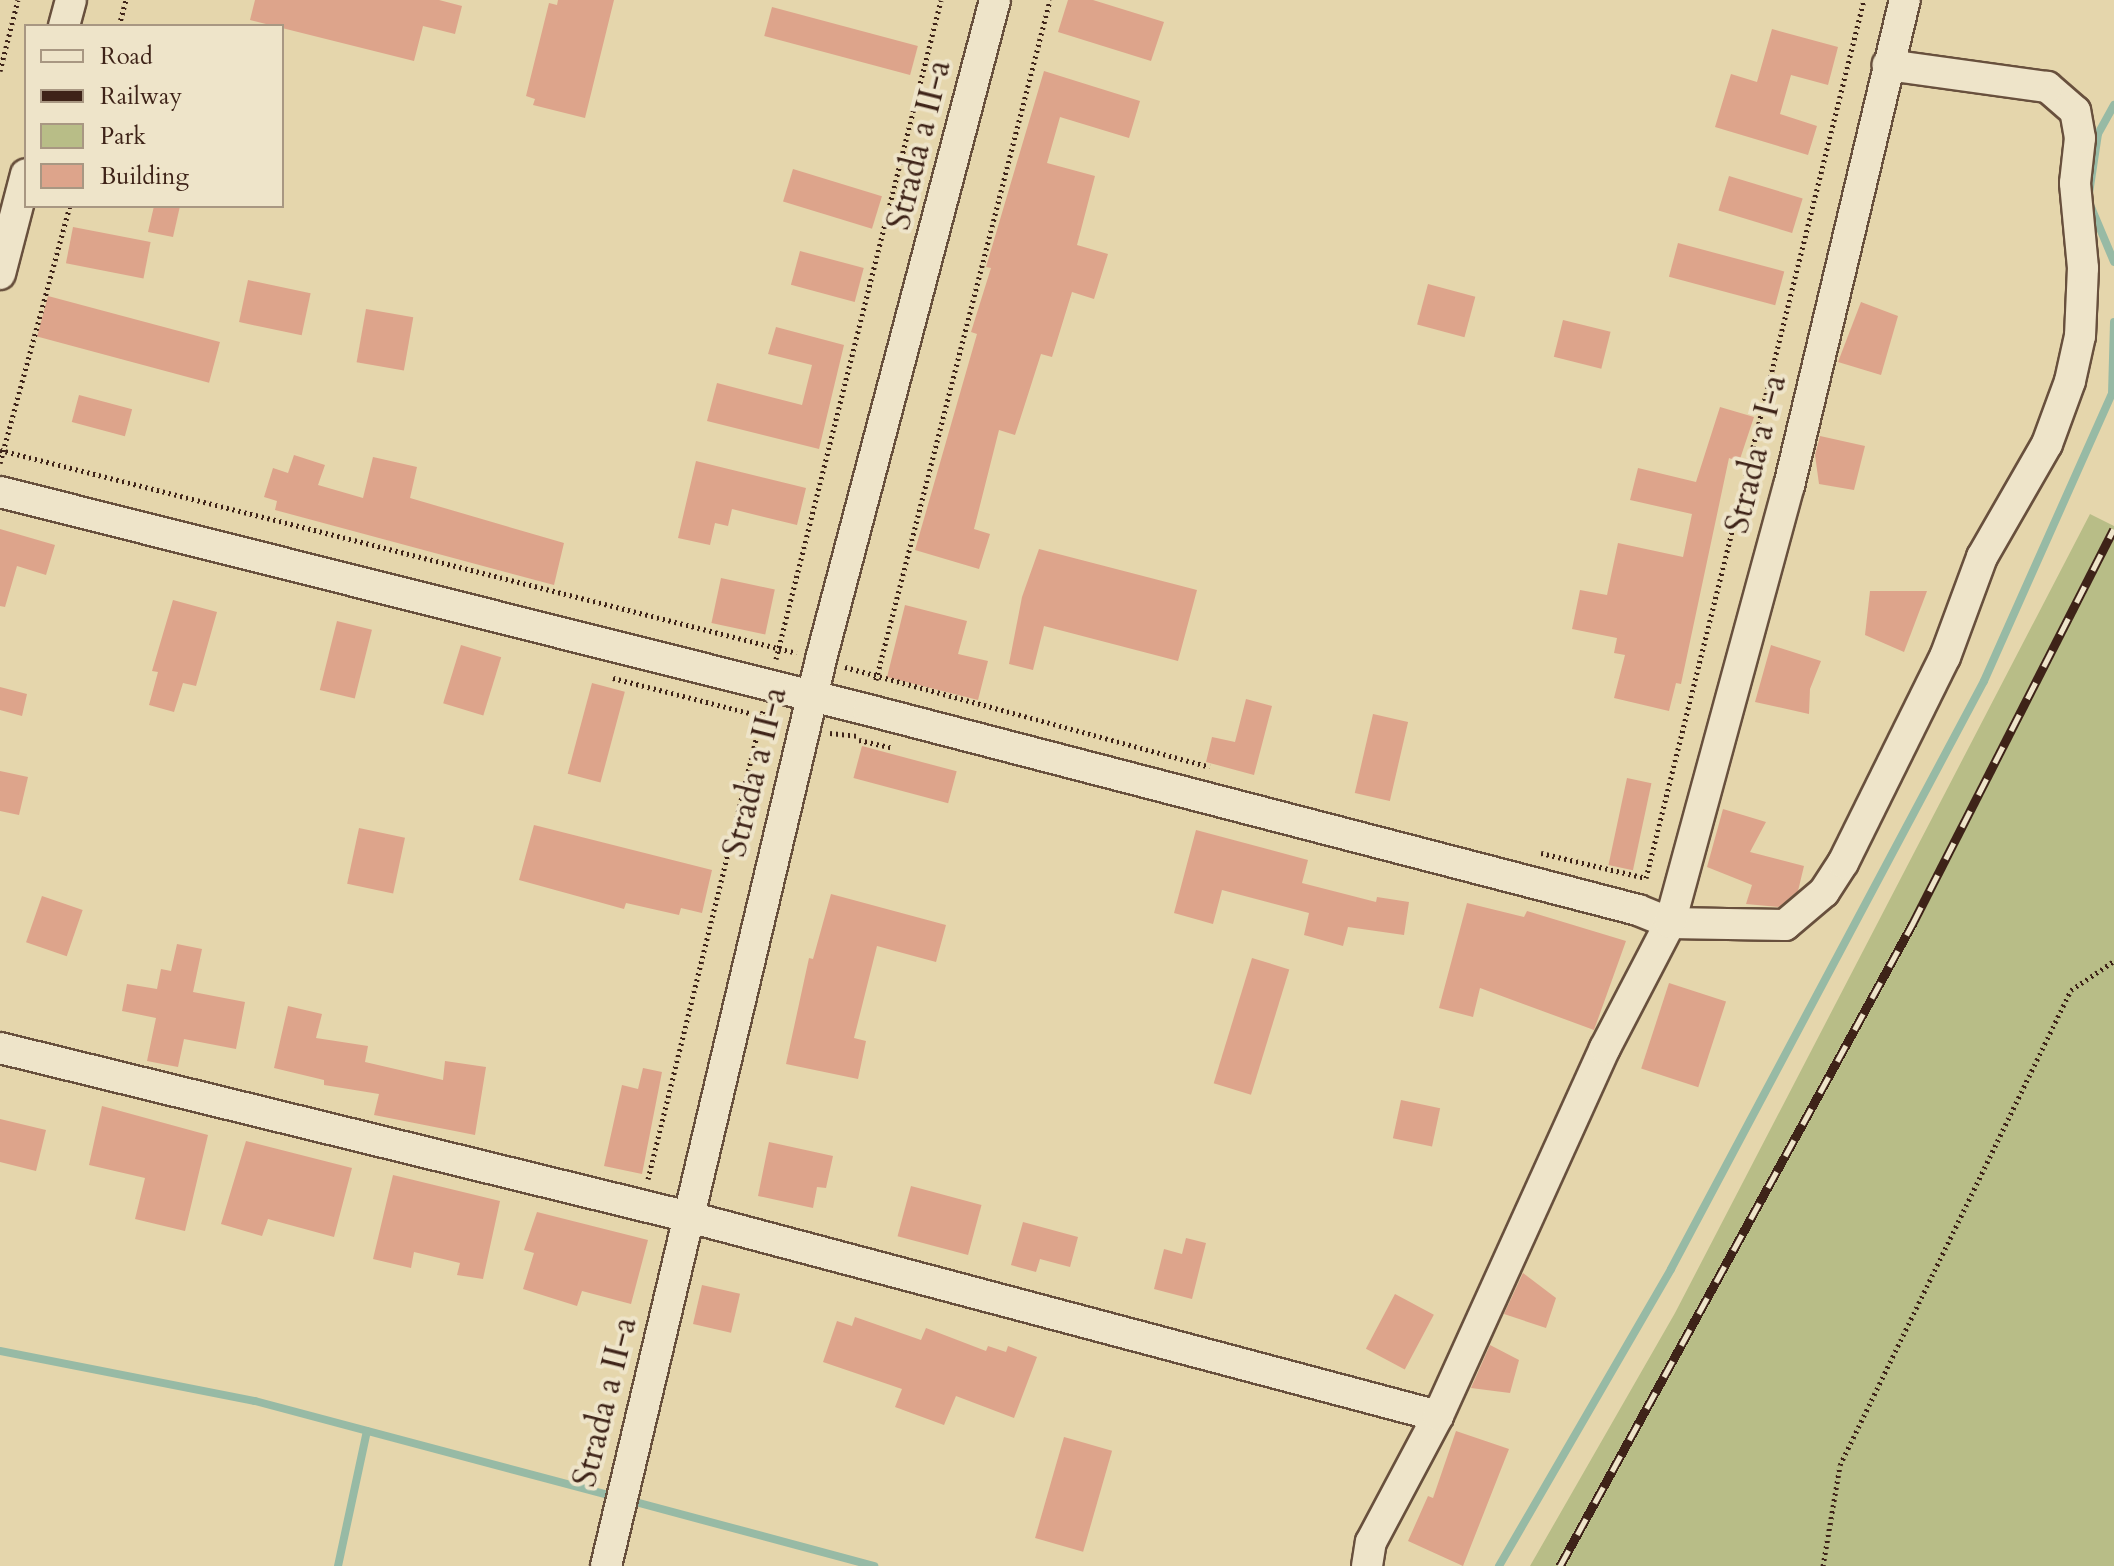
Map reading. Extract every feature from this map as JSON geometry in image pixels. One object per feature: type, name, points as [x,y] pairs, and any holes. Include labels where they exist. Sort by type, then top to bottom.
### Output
[{"type":"street","points":[[65,24],[71,0]]},
{"type":"street","name":"Strada a II-a","points":[[606,1566],[821,659],[995,0]]},
{"type":"street","name":"Strada a I-a","points":[[1367,1566],[1371,1542],[1438,1416],[1605,1048],[1670,923],[1789,486],[1905,0]]},
{"type":"street","points":[[0,492],[868,710],[1638,910],[1670,923],[1785,925],[1824,892],[1945,657],[1982,557],[2047,444],[2070,381],[2083,268],[2075,183],[2080,138],[2075,111],[2047,87],[1888,65]]},
{"type":"street","points":[[0,274],[24,182]]},
{"type":"street","points":[[0,1048],[689,1217],[1438,1416]]},
{"type":"path","points":[[0,71],[18,0]]},
{"type":"path","points":[[120,24],[126,0]]},
{"type":"path","points":[[632,1180],[647,1183],[941,0]]},
{"type":"path","points":[[609,677],[859,740],[1050,0]]},
{"type":"path","points":[[1528,850],[1646,878],[1864,0]]},
{"type":"path","points":[[0,463],[69,208]]},
{"type":"path","points":[[2,450],[821,659],[877,678],[1224,772]]},
{"type":"path","points":[[1823,1566],[1840,1465],[2071,990],[2114,961]]},
{"type":"green space","points":[[2090,514],[2114,526],[2114,1566],[1530,1566],[1675,1313]]},
{"type":"building","points":[[255,0],[439,0],[462,6],[455,34],[423,26],[414,61],[284,28],[284,24],[250,20]]},
{"type":"building","points":[[558,0],[614,0],[585,118],[533,105],[535,99],[526,96],[549,3],[557,5]]},
{"type":"building","points":[[1068,0],[1093,0],[1164,22],[1151,61],[1058,32]]},
{"type":"building","points":[[772,7],[918,46],[910,75],[764,36]]},
{"type":"building","points":[[1772,29],[1838,47],[1828,85],[1791,75],[1780,114],[1817,126],[1808,155],[1715,127],[1731,74],[1757,82]]},
{"type":"building","points":[[1044,71],[1140,101],[1129,138],[1060,117],[1047,163],[1095,176],[1077,245],[1108,254],[1094,299],[1072,292],[1052,357],[1041,354],[1015,435],[999,430],[974,529],[990,534],[979,569],[915,550],[977,334],[971,332],[991,268],[986,267]]},
{"type":"building","points":[[793,169],[882,196],[872,229],[783,202]]},
{"type":"building","points":[[1729,176],[1803,199],[1792,233],[1718,210]]},
{"type":"building","points":[[154,208],[180,208],[173,237],[148,232]]},
{"type":"building","points":[[73,227],[151,242],[143,278],[66,263]]},
{"type":"building","points":[[1678,243],[1784,271],[1775,305],[1669,277]]},
{"type":"building","points":[[800,251],[864,268],[855,302],[791,285]]},
{"type":"building","points":[[248,280],[311,293],[302,335],[239,322]]},
{"type":"building","points":[[1428,284],[1475,297],[1464,337],[1417,325]]},
{"type":"building","points":[[48,296],[220,342],[209,383],[37,337]]},
{"type":"building","points":[[1861,302],[1898,316],[1881,375],[1838,362]]},
{"type":"building","points":[[366,309],[413,317],[404,371],[357,362]]},
{"type":"building","points":[[1563,320],[1611,332],[1601,369],[1554,357]]},
{"type":"building","points":[[776,327],[844,345],[819,449],[707,421],[717,383],[802,405],[812,365],[768,354]]},
{"type":"building","points":[[79,395],[132,409],[125,436],[72,422]]},
{"type":"building","points":[[1720,407],[1754,417],[1739,462],[1729,458],[1681,684],[1676,683],[1669,711],[1614,698],[1625,655],[1614,653],[1617,638],[1572,629],[1580,590],[1607,595],[1618,543],[1683,557],[1692,514],[1630,500],[1638,468],[1696,482]]},
{"type":"building","points":[[1820,436],[1865,446],[1854,490],[1819,484],[1815,455]]},
{"type":"building","points":[[294,455],[325,465],[318,485],[363,498],[373,457],[417,467],[410,498],[564,543],[554,585],[275,510],[277,501],[264,497],[273,468],[288,473]]},
{"type":"building","points":[[696,461],[806,488],[797,525],[732,509],[728,526],[715,523],[710,545],[678,538]]},
{"type":"building","points":[[0,529],[55,545],[46,575],[17,566],[5,607],[0,606]]},
{"type":"building","points":[[1039,549],[1197,590],[1178,661],[1044,626],[1033,670],[1009,664],[1022,597]]},
{"type":"building","points":[[721,578],[775,589],[765,634],[711,623]]},
{"type":"building","points":[[1870,591],[1927,591],[1904,652],[1865,635]]},
{"type":"building","points":[[173,600],[217,612],[196,686],[183,683],[174,712],[149,705],[158,672],[152,671]]},
{"type":"building","points":[[905,605],[967,621],[958,654],[988,661],[978,700],[887,677]]},
{"type":"building","points":[[337,621],[372,630],[355,699],[320,690]]},
{"type":"building","points":[[461,645],[501,657],[483,716],[443,703]]},
{"type":"building","points":[[1771,645],[1821,661],[1810,689],[1809,714],[1755,702]]},
{"type":"building","points":[[592,683],[625,692],[601,783],[568,774]]},
{"type":"building","points":[[0,687],[27,694],[22,716],[0,710]]},
{"type":"building","points":[[1246,699],[1272,706],[1254,775],[1206,762],[1212,737],[1235,742]]},
{"type":"building","points":[[1373,714],[1408,722],[1390,801],[1355,793]]},
{"type":"building","points":[[862,746],[957,771],[948,803],[853,778]]},
{"type":"building","points":[[0,771],[28,777],[19,815],[0,811]]},
{"type":"building","points":[[1627,778],[1651,783],[1633,870],[1608,865]]},
{"type":"building","points":[[1723,809],[1766,822],[1750,852],[1804,866],[1798,891],[1779,907],[1746,904],[1752,885],[1707,867]]},
{"type":"building","points":[[534,825],[712,870],[702,913],[681,908],[679,915],[626,903],[624,909],[519,880]]},
{"type":"building","points":[[359,828],[405,838],[393,894],[347,884]]},
{"type":"building","points":[[1196,830],[1308,860],[1302,883],[1376,902],[1377,897],[1409,902],[1404,935],[1348,927],[1343,946],[1304,935],[1309,913],[1222,890],[1213,924],[1174,913]]},
{"type":"building","points":[[831,894],[946,925],[936,962],[877,946],[854,1038],[866,1041],[858,1079],[786,1064],[809,958],[813,959]]},
{"type":"building","points":[[42,896],[83,910],[67,956],[26,942]]},
{"type":"building","points":[[1467,903],[1524,917],[1527,911],[1626,941],[1594,1030],[1480,988],[1473,1017],[1439,1008]]},
{"type":"building","points":[[177,944],[202,949],[193,992],[245,1002],[236,1049],[184,1039],[178,1067],[147,1061],[156,1018],[122,1011],[127,984],[157,989],[161,969],[171,971]]},
{"type":"building","points":[[1252,958],[1289,969],[1251,1095],[1214,1083]]},
{"type":"building","points":[[1669,983],[1726,1002],[1698,1087],[1641,1069]]},
{"type":"building","points":[[288,1006],[322,1014],[316,1038],[368,1046],[365,1062],[443,1080],[445,1061],[486,1067],[475,1135],[374,1115],[379,1094],[324,1085],[324,1080],[274,1068]]},
{"type":"building","points":[[643,1068],[662,1072],[642,1174],[604,1166],[622,1085],[638,1089]]},
{"type":"building","points":[[1401,1100],[1440,1108],[1432,1146],[1393,1138]]},
{"type":"building","points":[[102,1106],[208,1135],[185,1231],[135,1219],[145,1178],[89,1165]]},
{"type":"building","points":[[0,1119],[46,1130],[36,1171],[0,1162]]},
{"type":"building","points":[[246,1141],[352,1168],[334,1237],[268,1219],[262,1236],[221,1224]]},
{"type":"building","points":[[769,1142],[833,1156],[826,1188],[817,1187],[813,1208],[758,1196]]},
{"type":"building","points":[[393,1175],[500,1201],[483,1279],[457,1275],[460,1263],[414,1252],[411,1268],[373,1259]]},
{"type":"building","points":[[911,1186],[982,1205],[968,1255],[898,1236]]},
{"type":"building","points":[[537,1212],[648,1240],[631,1304],[582,1291],[577,1306],[523,1289],[534,1253],[524,1250]]},
{"type":"building","points":[[1023,1222],[1078,1237],[1070,1267],[1040,1259],[1036,1272],[1011,1265]]},
{"type":"building","points":[[1186,1238],[1206,1243],[1192,1299],[1154,1289],[1164,1249],[1182,1254]]},
{"type":"building","points":[[1523,1273],[1556,1298],[1546,1328],[1504,1314]]},
{"type":"building","points":[[702,1285],[740,1294],[731,1333],[693,1324]]},
{"type":"building","points":[[1395,1294],[1434,1315],[1405,1369],[1366,1349]]},
{"type":"building","points":[[855,1317],[921,1340],[926,1328],[986,1351],[988,1346],[1006,1352],[1008,1346],[1037,1357],[1014,1418],[956,1396],[944,1425],[895,1407],[902,1389],[823,1362],[837,1321],[852,1326]]},
{"type":"building","points":[[1490,1345],[1519,1360],[1510,1393],[1471,1388]]},
{"type":"building","points":[[1456,1431],[1509,1449],[1463,1566],[1408,1541],[1428,1496],[1433,1498]]},
{"type":"building","points":[[1064,1437],[1112,1451],[1083,1552],[1035,1538]]},
{"type":"waterway","points":[[2114,105],[2098,134],[2088,200],[2114,262]]},
{"type":"waterway","points":[[1499,1566],[1671,1269],[1984,681],[2112,394],[2114,322]]},
{"type":"waterway","points":[[0,1351],[255,1401],[615,1497]]},
{"type":"waterway","points":[[338,1566],[367,1431]]},
{"type":"waterway","points":[[628,1500],[874,1566]]},
{"type":"railway","points":[[1560,1566],[1913,923],[2114,529]]}]
